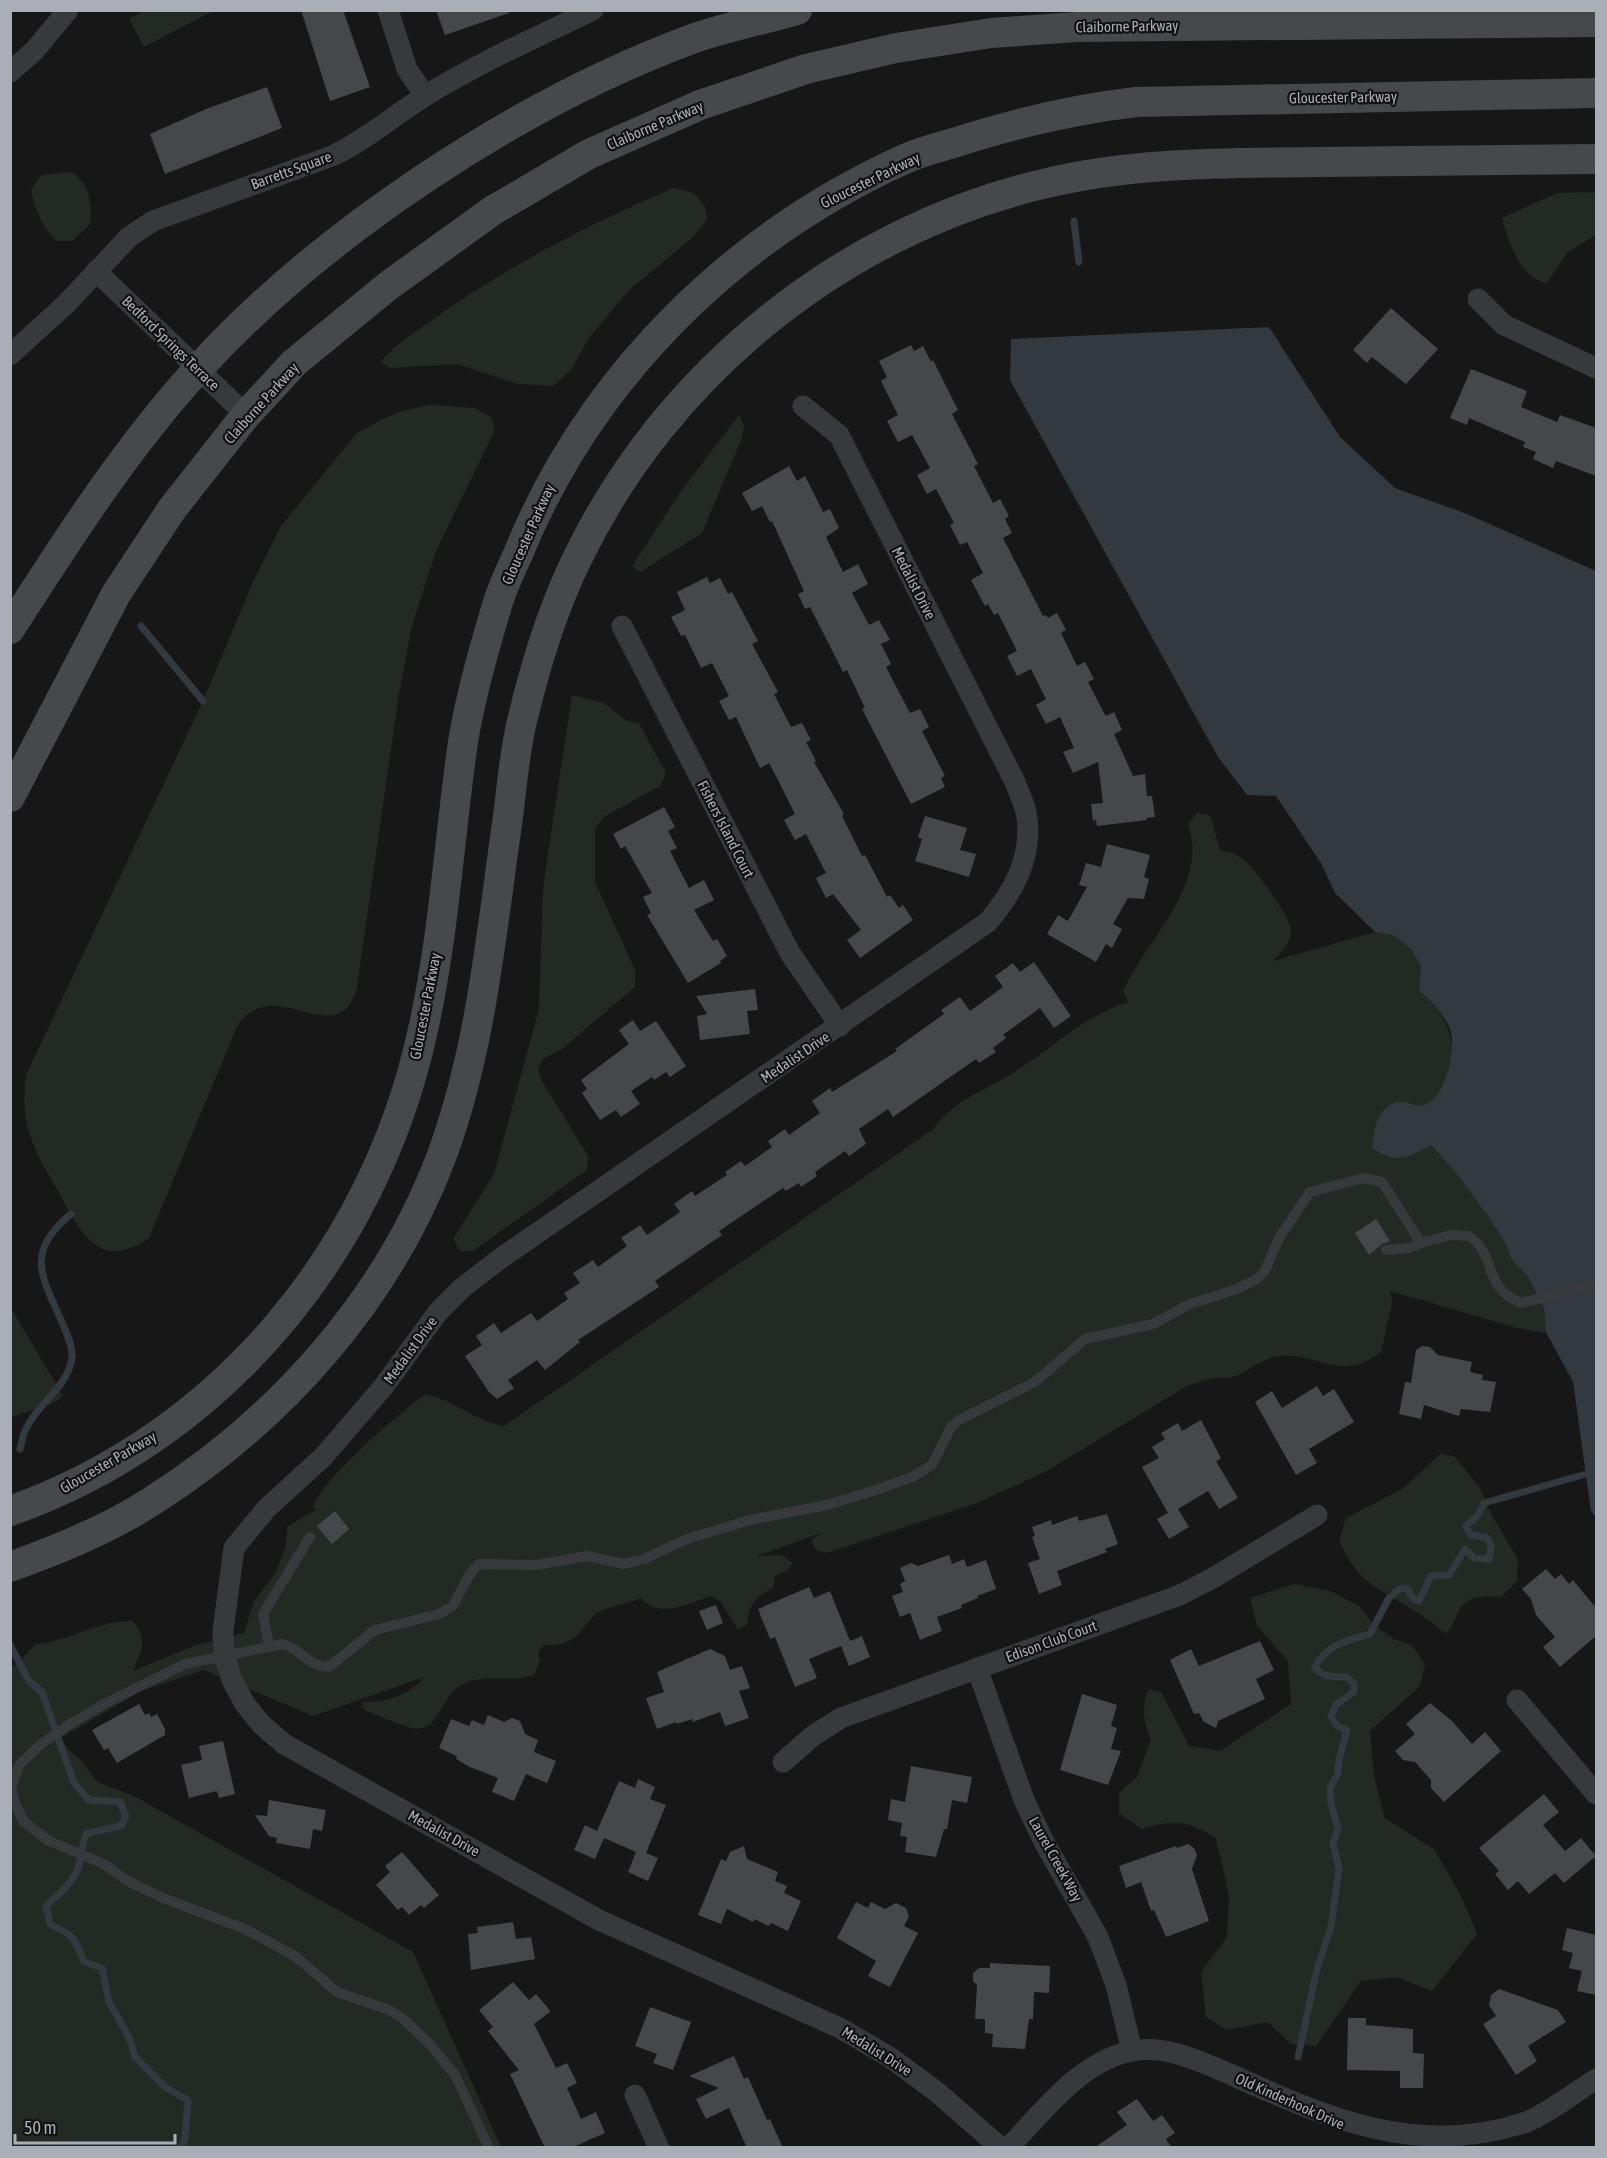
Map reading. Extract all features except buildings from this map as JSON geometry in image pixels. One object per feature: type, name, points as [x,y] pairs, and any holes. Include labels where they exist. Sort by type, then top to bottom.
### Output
[{"type":"main road","points":[[10,629],[59,553],[117,471],[198,369],[297,274],[422,180],[565,94],[693,39],[797,10]]},
{"type":"main road","name":"Claiborne Parkway","points":[[10,797],[116,594],[172,508],[246,415],[294,363],[388,286],[492,211],[589,154],[700,105],[806,69],[896,48],[991,33],[1044,20],[1596,22]]},
{"type":"main road","name":"Gloucester Parkway","points":[[10,1511],[81,1481],[146,1444],[221,1384],[295,1307],[355,1216],[399,1118],[422,1035],[435,959],[464,736],[497,605],[539,502],[586,423],[644,351],[697,297],[742,257],[818,205],[910,157],[1002,127],[1073,109],[1136,102],[1596,93]]},
{"type":"main road","points":[[10,1567],[66,1546],[150,1503],[232,1444],[269,1411],[337,1337],[398,1247],[424,1199],[442,1155],[470,1059],[478,1026],[522,720],[556,605],[579,554],[614,494],[674,409],[735,348],[785,306],[839,269],[897,237],[958,209],[1038,185],[1137,168],[1276,163],[1596,159]]},
{"type":"street","points":[[10,72],[34,51],[68,10]]},
{"type":"street","points":[[388,10],[407,69],[425,96]]},
{"type":"street","name":"Barretts Square","points":[[10,355],[66,304],[129,237],[153,221],[332,156],[360,142],[425,96],[518,46],[593,10]]},
{"type":"street","name":"Bedford Springs Terrace","points":[[96,271],[246,415]]},
{"type":"street","points":[[1478,299],[1504,325],[1596,368]]},
{"type":"street","name":"Medalist Drive","points":[[803,406],[839,435],[1015,782],[1027,817],[1026,851],[1020,873],[1008,898],[988,922],[501,1258],[462,1288],[438,1312],[384,1386],[323,1457],[266,1509],[234,1548],[223,1632],[224,1655],[232,1680],[245,1704],[261,1724],[284,1744],[599,1920],[840,2028],[891,2058],[937,2092],[1001,2148]]},
{"type":"street","name":"Fishers Island Court","points":[[622,626],[790,953],[840,1026]]},
{"type":"street","name":"Edison Club Court","points":[[783,1762],[814,1735],[841,1718],[1180,1595],[1213,1578],[1317,1515]]},
{"type":"street","name":"Laurel Creek Way","points":[[977,1668],[1024,1800],[1044,1842],[1098,1937],[1116,1985],[1132,2051]]},
{"type":"street","points":[[1517,1700],[1596,1794]]},
{"type":"street","name":"Old Kinderhook Drive","points":[[1008,2148],[1071,2084],[1112,2057],[1132,2051],[1151,2049],[1186,2056],[1338,2123],[1382,2137],[1418,2142],[1462,2139],[1527,2122],[1596,2079]]},
{"type":"street","points":[[635,2095],[659,2148]]},
{"type":"lane","points":[[489,2148],[455,2075],[428,2042],[402,2018],[388,2010],[337,1992],[295,1956],[252,1933],[163,1898],[126,1880],[104,1864],[35,1832],[23,1821],[11,1789],[19,1765],[40,1745],[67,1726],[104,1704],[185,1664],[269,1645],[292,1646],[314,1664],[323,1667],[330,1666],[375,1630],[438,1614],[453,1606],[469,1575],[479,1564],[537,1565],[587,1556],[624,1564],[645,1559],[687,1539],[767,1515],[827,1505],[912,1476],[932,1465],[951,1427],[959,1420],[1035,1382],[1085,1339],[1153,1324],[1190,1304],[1237,1289],[1257,1279],[1265,1271],[1279,1238],[1305,1197],[1319,1188],[1364,1178],[1382,1182],[1420,1243]]},
{"type":"lane","points":[[1386,1250],[1409,1248],[1451,1235],[1469,1236],[1482,1251],[1502,1293],[1521,1303],[1596,1284]]},
{"type":"lane","points":[[269,1645],[263,1614],[310,1537]]},
{"type":"shaded area","points":[[145,10],[213,11],[144,47],[129,19]]},
{"type":"shaded area","points":[[71,172],[86,188],[91,209],[90,224],[72,241],[56,241],[40,218],[31,190],[41,175]]},
{"type":"shaded area","points":[[674,188],[694,193],[705,207],[707,220],[692,238],[629,290],[589,338],[571,370],[553,386],[518,384],[457,364],[389,368],[381,361],[414,333],[521,263],[581,231]]},
{"type":"shaded area","points":[[1596,192],[1596,235],[1567,253],[1547,283],[1537,280],[1522,267],[1508,238],[1502,218],[1557,193]]},
{"type":"shaded area","points":[[1269,327],[1340,437],[1395,488],[1467,514],[1596,571],[1596,1518],[1591,1511],[1573,1382],[1546,1332],[1544,1308],[1528,1276],[1512,1260],[1506,1244],[1491,1220],[1454,1170],[1431,1145],[1401,1158],[1387,1156],[1372,1147],[1375,1128],[1382,1112],[1396,1102],[1418,1106],[1434,1099],[1440,1091],[1451,1059],[1452,1037],[1448,1024],[1441,1013],[1419,990],[1421,966],[1412,950],[1393,935],[1375,932],[1335,893],[1321,863],[1276,796],[1247,795],[1218,757],[1010,380],[1011,339]]},
{"type":"shaded area","points":[[431,405],[475,408],[491,417],[495,430],[436,551],[411,629],[398,700],[356,993],[346,1009],[334,1015],[322,1015],[279,1006],[265,1006],[251,1012],[238,1024],[149,1238],[131,1248],[116,1251],[104,1249],[93,1243],[83,1233],[37,1153],[25,1116],[26,1075],[203,701],[253,582],[281,526],[356,434],[380,420],[405,410]]},
{"type":"shaded area","points":[[739,415],[744,426],[742,438],[702,533],[640,572],[632,566],[682,490]]},
{"type":"shaded area","points":[[572,695],[604,703],[627,721],[639,723],[666,773],[660,786],[604,817],[595,829],[595,882],[635,970],[635,987],[562,1049],[543,1059],[538,1069],[542,1081],[588,1156],[587,1170],[473,1251],[460,1251],[453,1239],[494,1174],[539,1009],[543,887]]},
{"type":"shaded area","points":[[1197,813],[1210,815],[1220,850],[1236,855],[1250,866],[1285,915],[1291,930],[1288,943],[1273,961],[1375,932],[1393,935],[1412,950],[1422,966],[1419,990],[1443,1018],[1452,1042],[1453,1053],[1596,1342],[1517,1328],[1390,1291],[1392,1303],[1381,1352],[1366,1361],[1352,1366],[1340,1366],[1303,1357],[1274,1357],[1233,1377],[1216,1378],[1187,1386],[1045,1472],[977,1503],[827,1553],[816,1550],[811,1540],[823,1532],[757,1556],[782,1555],[793,1563],[786,1571],[775,1576],[773,1588],[757,1598],[749,1612],[747,1625],[738,1629],[720,1601],[711,1596],[684,1606],[665,1609],[648,1605],[641,1598],[605,1610],[596,1614],[569,1641],[562,1644],[544,1645],[538,1652],[540,1661],[534,1675],[474,1680],[462,1684],[453,1691],[436,1718],[422,1728],[412,1728],[364,1710],[362,1702],[380,1701],[404,1694],[424,1677],[313,1716],[204,1670],[141,1691],[61,1738],[68,1749],[82,1761],[97,1782],[134,1796],[413,1952],[501,2147],[11,2147],[10,1665],[13,1667],[36,1644],[120,1622],[133,1621],[141,1635],[141,1651],[133,1671],[196,1645],[244,1633],[254,1601],[275,1574],[286,1545],[287,1527],[317,1509],[312,1507],[333,1477],[380,1432],[425,1394],[446,1401],[484,1420],[504,1426],[932,1130],[942,1118],[963,1101],[1022,1067],[1099,1014],[1128,1002],[1123,991],[1183,890],[1190,869],[1192,847],[1188,824]]},
{"type":"shaded area","points":[[10,1306],[63,1396],[52,1403],[11,1418]]},
{"type":"shaded area","points":[[1440,1454],[1454,1456],[1480,1488],[1488,1508],[1518,1560],[1517,1581],[1501,1597],[1479,1597],[1468,1601],[1460,1609],[1445,1634],[1426,1618],[1366,1580],[1347,1557],[1339,1541],[1346,1518],[1404,1488]]},
{"type":"shaded area","points":[[1294,1584],[1330,1591],[1359,1606],[1373,1624],[1394,1639],[1412,1645],[1425,1665],[1420,1686],[1370,1731],[1374,1777],[1385,1818],[1434,1849],[1460,1894],[1477,1934],[1432,1991],[1397,1977],[1361,1981],[1316,2046],[1291,2044],[1268,2022],[1226,2030],[1206,2017],[1201,1972],[1227,1937],[1229,1895],[1216,1839],[1198,1828],[1181,1823],[1142,1829],[1119,1813],[1119,1793],[1137,1777],[1151,1739],[1144,1714],[1149,1689],[1161,1692],[1189,1746],[1220,1751],[1291,1704],[1288,1661],[1257,1626],[1250,1598]]},
{"type":"waterway","points":[[1074,221],[1079,262]]},
{"type":"waterway","points":[[141,626],[203,701]]},
{"type":"waterway","points":[[20,1449],[32,1418],[65,1378],[72,1358],[70,1343],[50,1295],[42,1267],[42,1255],[46,1242],[56,1228],[71,1214]]},
{"type":"waterway","points":[[1298,2057],[1317,1969],[1331,1927],[1339,1869],[1333,1843],[1338,1828],[1331,1804],[1330,1788],[1338,1774],[1339,1759],[1347,1730],[1337,1726],[1331,1716],[1336,1705],[1354,1692],[1354,1684],[1347,1677],[1325,1675],[1315,1667],[1320,1659],[1338,1644],[1370,1634],[1389,1598],[1399,1589],[1407,1588],[1413,1598],[1419,1601],[1431,1576],[1449,1575],[1465,1549],[1474,1558],[1489,1559],[1491,1546],[1487,1538],[1471,1535],[1466,1526],[1478,1515],[1484,1503],[1586,1474]]},
{"type":"waterway","points":[[10,1645],[29,1681],[42,1692],[74,1783],[89,1800],[120,1802],[126,1816],[122,1825],[86,1834],[73,1879],[46,1906],[50,1924],[72,1937],[84,1962],[102,1968],[109,2002],[129,2037],[135,2057],[166,2088],[188,2100],[185,2138],[181,2148]]}]
